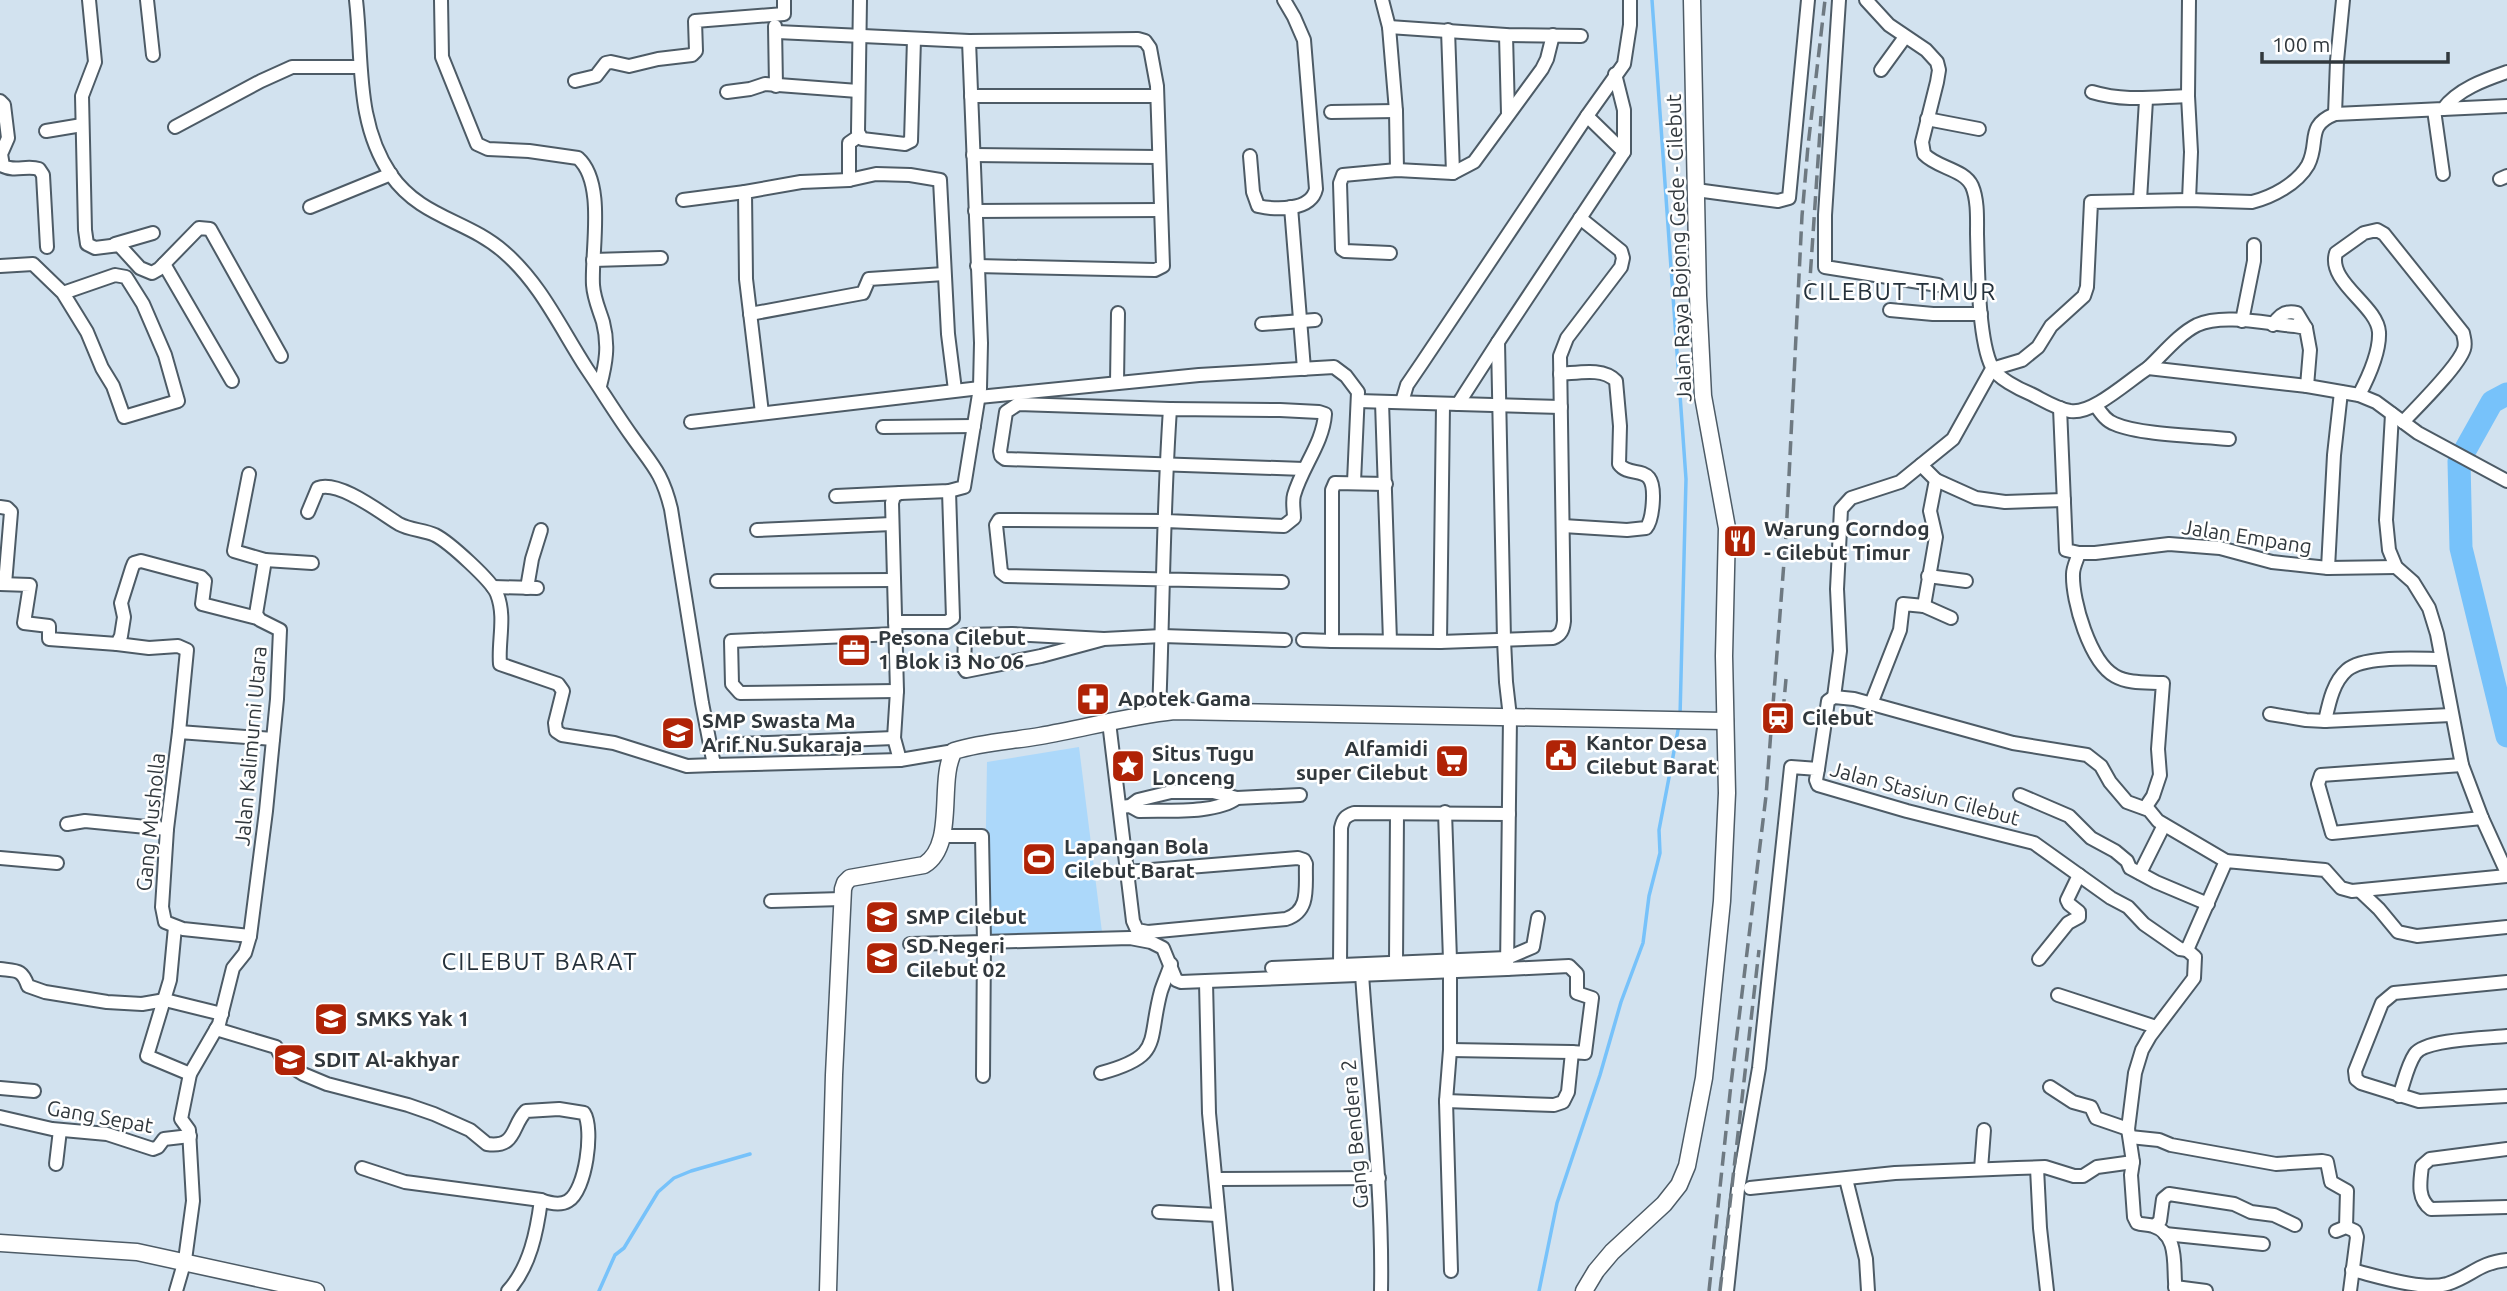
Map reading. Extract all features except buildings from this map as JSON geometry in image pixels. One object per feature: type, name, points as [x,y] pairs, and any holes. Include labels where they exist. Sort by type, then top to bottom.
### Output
[{"type":"street","points":[[89,0],[95,62],[82,96],[86,239],[89,247],[94,248],[153,233]]},
{"type":"street","points":[[147,0],[153,55]]},
{"type":"street","points":[[356,0],[366,117],[377,149],[391,174],[404,191],[421,206],[485,239],[510,258],[556,315],[586,368],[632,437],[658,470],[667,494],[714,765]]},
{"type":"street","points":[[441,0],[442,57],[477,144],[488,149],[529,151],[581,160],[591,181],[594,204],[595,301],[607,346],[607,360],[600,386]]},
{"type":"street","points":[[575,81],[596,76],[611,62],[629,66],[692,55],[695,51],[695,21],[784,14],[784,0]]},
{"type":"street","points":[[859,136],[860,0]]},
{"type":"street","points":[[1250,156],[1253,192],[1258,206],[1291,207],[1314,197],[1316,189],[1304,40],[1284,0]]},
{"type":"street","points":[[1382,0],[1389,27],[1396,111],[1397,170]]},
{"type":"street","points":[[1402,402],[1407,386],[1422,363],[1624,64],[1630,25],[1630,0]]},
{"type":"street","name":"Jalan Raya Bojong Gede - Cilebut","points":[[1584,1291],[1612,1252],[1664,1204],[1679,1185],[1687,1166],[1704,1078],[1722,901],[1727,793],[1727,528],[1703,396],[1698,296],[1692,0]]},
{"type":"street","points":[[1696,190],[1778,201],[1789,198],[1808,0]]},
{"type":"street","points":[[1839,0],[1825,215],[1825,267],[1938,285]]},
{"type":"street","points":[[1866,0],[1889,26],[1932,55],[1939,70],[1922,142],[1924,154],[1938,166],[1968,180],[1973,189],[1977,211],[1980,314],[1985,347],[1992,369],[2025,392],[2060,408],[2070,412],[2084,411],[2148,368],[2197,325],[2222,320],[2242,321],[2306,328],[2309,350],[2308,386]]},
{"type":"street","points":[[2189,0],[2189,200]]},
{"type":"street","points":[[2335,114],[2343,0]]},
{"type":"street","points":[[773,15],[777,32],[776,86]]},
{"type":"street","points":[[1389,27],[1506,35],[1581,36]]},
{"type":"street","points":[[1448,30],[1454,173]]},
{"type":"street","points":[[777,32],[969,41],[1142,40],[1150,48],[1155,70],[1164,262],[1154,270],[977,266]]},
{"type":"street","points":[[1506,35],[1508,114]]},
{"type":"street","points":[[1390,253],[1343,250],[1340,183],[1343,175],[1397,170],[1454,173],[1474,163],[1547,59],[1553,35]]},
{"type":"street","points":[[1881,70],[1905,37]]},
{"type":"street","points":[[859,136],[862,139],[905,144],[911,141],[914,39]]},
{"type":"street","points":[[836,496],[949,491],[960,489],[966,483],[979,393],[981,343],[969,41]]},
{"type":"street","points":[[175,127],[292,67],[360,67]]},
{"type":"street","points":[[2438,109],[2460,93],[2507,72]]},
{"type":"street","points":[[1458,404],[1624,152],[1624,110],[1615,74]]},
{"type":"street","points":[[727,92],[765,84],[858,91]]},
{"type":"street","points":[[2092,92],[2106,97],[2146,100],[2188,96]]},
{"type":"street","points":[[971,96],[1156,96]]},
{"type":"street","points":[[2140,200],[2146,100]]},
{"type":"street","points":[[0,101],[4,105],[8,138],[1,154],[2,163],[6,167],[34,167],[42,172],[47,247]]},
{"type":"street","points":[[1834,697],[1840,651],[1837,589],[1841,509],[1851,498],[1900,482],[1953,439],[1992,369],[2022,360],[2038,348],[2051,326],[2084,296],[2087,287],[2091,202],[2252,202],[2277,194],[2303,172],[2309,163],[2317,125],[2322,119],[2335,114],[2507,106]]},
{"type":"street","points":[[2438,109],[2444,174]]},
{"type":"street","points":[[1331,112],[1396,111]]},
{"type":"street","points":[[1587,116],[1624,152]]},
{"type":"street","points":[[1927,119],[1979,129]]},
{"type":"street","points":[[46,131],[82,125]]},
{"type":"street","points":[[849,180],[849,143],[859,136]]},
{"type":"street","points":[[973,155],[1158,157]]},
{"type":"street","points":[[310,207],[391,174]]},
{"type":"street","points":[[683,200],[713,198],[810,181],[849,180],[876,174],[939,179],[944,274],[955,390]]},
{"type":"street","points":[[745,192],[746,279],[762,413]]},
{"type":"street","points":[[1291,207],[1304,369]]},
{"type":"street","points":[[975,212],[1161,210]]},
{"type":"street","points":[[1303,640],[1504,640],[1553,638],[1563,631],[1560,356],[1567,338],[1621,267],[1623,258],[1621,251],[1580,218]]},
{"type":"street","points":[[115,244],[123,247],[137,266],[147,272],[155,272],[199,228],[210,229],[281,356]]},
{"type":"street","points":[[2359,395],[2379,342],[2379,329],[2337,272],[2334,258],[2336,253],[2364,233],[2377,230],[2384,234],[2463,333],[2466,343],[2463,352],[2443,379],[2403,422]]},
{"type":"street","points":[[2242,321],[2254,261],[2253,245]]},
{"type":"street","points":[[593,260],[661,258]]},
{"type":"street","points":[[0,266],[33,264],[63,293],[87,332],[102,368],[113,386],[124,417],[178,401],[165,355],[142,304],[126,277],[115,275],[63,293]]},
{"type":"street","points":[[164,264],[232,381]]},
{"type":"street","points":[[750,314],[863,293],[869,279],[944,274]]},
{"type":"street","points":[[1890,310],[1980,314]]},
{"type":"street","points":[[1117,383],[1118,313]]},
{"type":"street","points":[[1262,324],[1315,320]]},
{"type":"street","points":[[1498,342],[1504,640],[1510,717],[1507,963]]},
{"type":"street","points":[[691,422],[955,390],[979,393],[1199,375],[1334,368],[1339,370],[1357,392],[1354,482]]},
{"type":"street","points":[[2148,368],[2308,386],[2359,395],[2376,402],[2418,433],[2507,481]]},
{"type":"street","points":[[1560,374],[1601,372],[1616,381],[1620,426],[1619,464],[1629,472],[1650,479],[1653,493],[1652,517],[1646,528],[1627,530],[1563,526]]},
{"type":"street","points":[[2328,568],[2334,455],[2341,392]]},
{"type":"street","points":[[1358,401],[1561,407]]},
{"type":"street","points":[[1382,402],[1390,641]]},
{"type":"street","points":[[1282,582],[1006,576],[1001,572],[996,525],[999,520],[1166,521],[1284,526],[1294,517],[1293,497],[1314,450],[1325,414],[1280,410],[1018,404],[1006,412],[1000,451],[1001,456],[1006,459],[1304,468]]},
{"type":"street","points":[[1440,642],[1444,405]]},
{"type":"street","points":[[2095,406],[2105,418],[2116,425],[2168,434],[2229,439]]},
{"type":"street","points":[[2060,408],[2066,550],[2079,553],[2073,572],[2076,606],[2083,631],[2112,675],[2126,681],[2163,683],[2158,749],[2160,775],[2153,796],[2144,808]]},
{"type":"street","points":[[1159,713],[1170,409]]},
{"type":"street","points":[[1818,769],[1828,701],[1834,697],[1854,699],[2013,743],[2087,755],[2101,766],[2127,802],[2144,808],[2164,825],[2226,861],[2325,870],[2341,888],[2360,891],[2507,874],[2462,765],[2428,608],[2413,582],[2396,567],[2389,550],[2386,520],[2392,414]]},
{"type":"street","points":[[883,427],[974,426]]},
{"type":"street","points":[[1921,465],[1936,480],[1976,498],[2006,502],[2064,500]]},
{"type":"street","points":[[248,474],[234,551],[265,560],[312,564]]},
{"type":"street","points":[[1924,606],[1936,537],[1930,511],[1936,480]]},
{"type":"street","points":[[1332,641],[1332,490],[1335,484],[1386,484]]},
{"type":"street","points":[[308,512],[318,488],[330,486],[368,503],[399,524],[436,535],[500,588],[529,588],[532,559],[541,530]]},
{"type":"street","points":[[897,691],[740,693],[732,684],[731,641],[895,628],[947,622],[953,618],[949,491]]},
{"type":"street","points":[[900,494],[893,498],[892,524],[897,691],[894,738],[900,760]]},
{"type":"street","points":[[0,508],[9,509],[11,512],[2,584],[30,585],[24,623],[49,626],[49,639],[149,648],[178,646],[187,650],[179,732]]},
{"type":"street","points":[[757,530],[892,524]]},
{"type":"street","name":"Jalan Empang","points":[[2079,553],[2169,544],[2220,548],[2272,562],[2328,568],[2396,567]]},
{"type":"street","name":"Jalan Kalimurni Utara","points":[[176,1291],[185,1260],[192,1200],[190,1136],[187,1124],[181,1119],[190,1074],[216,1029],[233,968],[245,953],[250,936],[267,811],[280,631],[257,618],[256,614],[265,560]]},
{"type":"street","points":[[117,644],[124,617],[121,603],[132,568],[138,562],[149,562],[201,577],[205,581],[202,604],[257,618]]},
{"type":"street","points":[[1928,576],[1966,581]]},
{"type":"street","points":[[716,581],[894,580]]},
{"type":"street","points":[[500,588],[497,594],[501,613],[500,663],[558,684],[563,691],[555,723],[556,731],[562,735],[614,743],[687,766],[900,760],[1159,713],[1198,711],[1725,721]]},
{"type":"street","points":[[1871,704],[1900,630],[1903,604],[1924,606],[1951,618]]},
{"type":"street","points":[[1104,639],[966,671],[964,668],[965,635],[1285,640]]},
{"type":"street","points":[[2325,720],[2340,678],[2356,664],[2441,659]]},
{"type":"street","points":[[2270,714],[2306,720],[2451,715]]},
{"type":"street","points":[[1109,722],[1125,807],[1127,872],[1133,921],[1137,930],[1148,932],[1286,919],[1297,915],[1304,904],[1306,864],[1298,858],[1127,872]]},
{"type":"street","name":"Gang Musholla","points":[[175,927],[165,922],[162,913],[167,828],[179,732],[273,739]]},
{"type":"street","points":[[740,744],[894,738]]},
{"type":"street","points":[[828,1291],[834,1075],[845,883],[850,878],[928,863],[936,853],[941,836],[946,810],[948,762],[954,751]]},
{"type":"street","points":[[2462,765],[2321,775],[2318,779],[2332,833],[2482,818]]},
{"type":"street","name":"Jalan Stasiun Cilebut","points":[[1727,1291],[1738,1189],[1756,1087],[1768,992],[1791,767],[1818,769],[1818,785],[2034,844],[2079,875]]},
{"type":"street","points":[[1125,807],[1138,800],[1171,792],[1213,792],[1237,798],[1300,795]]},
{"type":"street","points":[[2020,795],[2069,816],[2091,838],[2127,861],[2130,868],[2208,904]]},
{"type":"street","points":[[1445,812],[1450,966],[1450,1050],[1446,1101],[1451,1271]]},
{"type":"street","points":[[1340,965],[1343,820],[1354,813],[1509,814]]},
{"type":"street","points":[[1396,962],[1397,814]]},
{"type":"street","points":[[67,824],[85,821],[167,828]]},
{"type":"street","points":[[2140,873],[2164,825]]},
{"type":"street","points":[[941,836],[982,836],[984,1076]]},
{"type":"street","points":[[0,858],[57,863]]},
{"type":"street","points":[[2187,950],[2226,861]]},
{"type":"street","points":[[2039,959],[2068,923],[2079,917],[2079,912],[2068,904],[2067,900],[2079,875],[2128,906],[2144,924],[2174,947],[2187,950],[2195,957],[2194,978],[2156,1027],[2138,1060],[2130,1102],[2129,1133],[2133,1162],[2134,1217],[2137,1223],[2154,1226],[2165,1234],[2174,1253],[2175,1289],[2206,1291]]},
{"type":"street","points":[[2360,891],[2398,932],[2417,936],[2507,927]]},
{"type":"street","points":[[771,901],[842,899]]},
{"type":"street","points":[[1507,963],[1532,947],[1538,918]]},
{"type":"street","points":[[190,1074],[147,1056],[170,980],[175,927],[250,936]]},
{"type":"street","points":[[910,944],[1130,938],[1158,944],[1163,948],[1176,980],[1181,982],[1362,974],[1507,963],[1569,965],[1576,970],[1577,993],[1592,998],[1585,1053],[1450,1050]]},
{"type":"street","points":[[1272,968],[1396,962],[1450,966]]},
{"type":"street","points":[[1101,1073],[1135,1062],[1151,1042],[1161,991],[1171,964]]},
{"type":"street","points":[[0,969],[20,972],[31,988],[107,1002],[142,1004],[165,1000],[222,1014]]},
{"type":"street","name":"Gang Bendera 2","points":[[1362,974],[1379,1178],[1381,1291]]},
{"type":"street","points":[[1206,982],[1209,1113],[1226,1291]]},
{"type":"street","points":[[2507,982],[2394,993],[2387,997],[2382,1003],[2355,1071],[2361,1083],[2419,1101],[2507,1096]]},
{"type":"street","points":[[2058,995],[2156,1027]]},
{"type":"street","points":[[216,1029],[276,1046],[284,1062],[317,1080],[433,1114],[470,1130],[487,1144],[504,1143],[511,1138],[526,1111],[559,1109],[584,1112],[588,1120],[588,1150],[579,1186],[568,1202],[554,1204],[405,1182],[362,1168]]},
{"type":"street","points":[[2399,1096],[2419,1050],[2434,1044],[2507,1036]]},
{"type":"street","points":[[1446,1101],[1554,1105],[1563,1102],[1569,1092],[1572,1052]]},
{"type":"street","points":[[2050,1087],[2073,1102],[2091,1107],[2096,1118],[2129,1133],[2276,1164],[2322,1160],[2328,1162],[2330,1182],[2347,1191],[2341,1229],[2355,1231],[2357,1237],[2350,1291]]},
{"type":"street","points":[[0,1088],[34,1091]]},
{"type":"street","name":"Gang Sepat","points":[[0,1117],[60,1130],[107,1134],[153,1149],[167,1138],[190,1136]]},
{"type":"street","points":[[56,1164],[60,1130]]},
{"type":"street","points":[[1981,1170],[1984,1130]]},
{"type":"street","points":[[2507,1149],[2430,1159],[2422,1166],[2420,1186],[2423,1200],[2431,1209],[2507,1207]]},
{"type":"street","points":[[1750,1188],[1895,1173],[2045,1167],[2083,1176],[2097,1167],[2133,1162]]},
{"type":"street","points":[[2037,1168],[2040,1228],[2048,1291]]},
{"type":"street","points":[[1217,1179],[1379,1178]]},
{"type":"street","points":[[1846,1179],[1866,1259],[1868,1291]]},
{"type":"street","points":[[2154,1226],[2160,1221],[2163,1199],[2169,1194],[2234,1204],[2251,1212],[2274,1215],[2295,1226]]},
{"type":"street","points":[[508,1291],[514,1285],[532,1247],[541,1200]]},
{"type":"street","points":[[1159,1212],[1217,1215]]},
{"type":"street","points":[[2165,1234],[2263,1244]]},
{"type":"street","points":[[0,1243],[137,1252],[185,1260],[316,1291]]},
{"type":"street","points":[[2352,1270],[2400,1282],[2436,1287],[2460,1279],[2486,1264],[2507,1260]]},
{"type":"shaded area","name":"Lapangan Bola Cilebut Barat","points":[[1079,747],[1102,932],[984,941],[987,762]]},
{"type":"waterway","points":[[1652,0],[1686,479],[1680,717]]},
{"type":"waterway","points":[[2507,394],[2492,402],[2459,461],[2461,548],[2507,736]]},
{"type":"waterway","points":[[1539,1291],[1557,1203],[1600,1075],[1621,1002],[1643,943],[1649,896],[1660,853],[1659,830],[1679,725]]},
{"type":"waterway","points":[[599,1291],[615,1255],[624,1248],[658,1192],[674,1178],[750,1154]]},
{"type":"railway","points":[[1709,1291],[1766,796],[1786,536],[1802,216],[1825,0]]},
{"type":"railway","points":[[1809,294],[1821,116]]},
{"type":"railway","points":[[1781,734],[1786,679]]},
{"type":"railway","points":[[1720,1291],[1759,950]]},
{"type":"place","name":"Warung Corndog - Cilebut Timur","points":[[1740,541]]},
{"type":"place","name":"Pesona Cilebut 1 Blok i3 No 06","points":[[854,650]]},
{"type":"place","name":"Apotek Gama","points":[[1093,699]]},
{"type":"place","name":"Cilebut","points":[[1778,718]]},
{"type":"place","name":"SMP Swasta Ma Arif Nu Sukaraja","points":[[678,733]]},
{"type":"place","name":"Kantor Desa Cilebut Barat","points":[[1561,755]]},
{"type":"place","name":"Alfamidi super Cilebut","points":[[1452,761]]},
{"type":"place","name":"Situs Tugu Lonceng","points":[[1128,766]]},
{"type":"place","name":"Lapangan Bola Cilebut Barat","points":[[1039,859]]},
{"type":"place","name":"SMP Cilebut","points":[[882,917]]},
{"type":"place","name":"SD Negeri Cilebut 02","points":[[882,958]]},
{"type":"place","name":"SMKS Yak 1","points":[[331,1019]]},
{"type":"place","name":"SDIT Al-akhyar","points":[[290,1060]]},
{"type":"district","name":"CILEBUT TIMUR","points":[[1900,292]]},
{"type":"district","name":"CILEBUT BARAT","points":[[540,962]]}]
